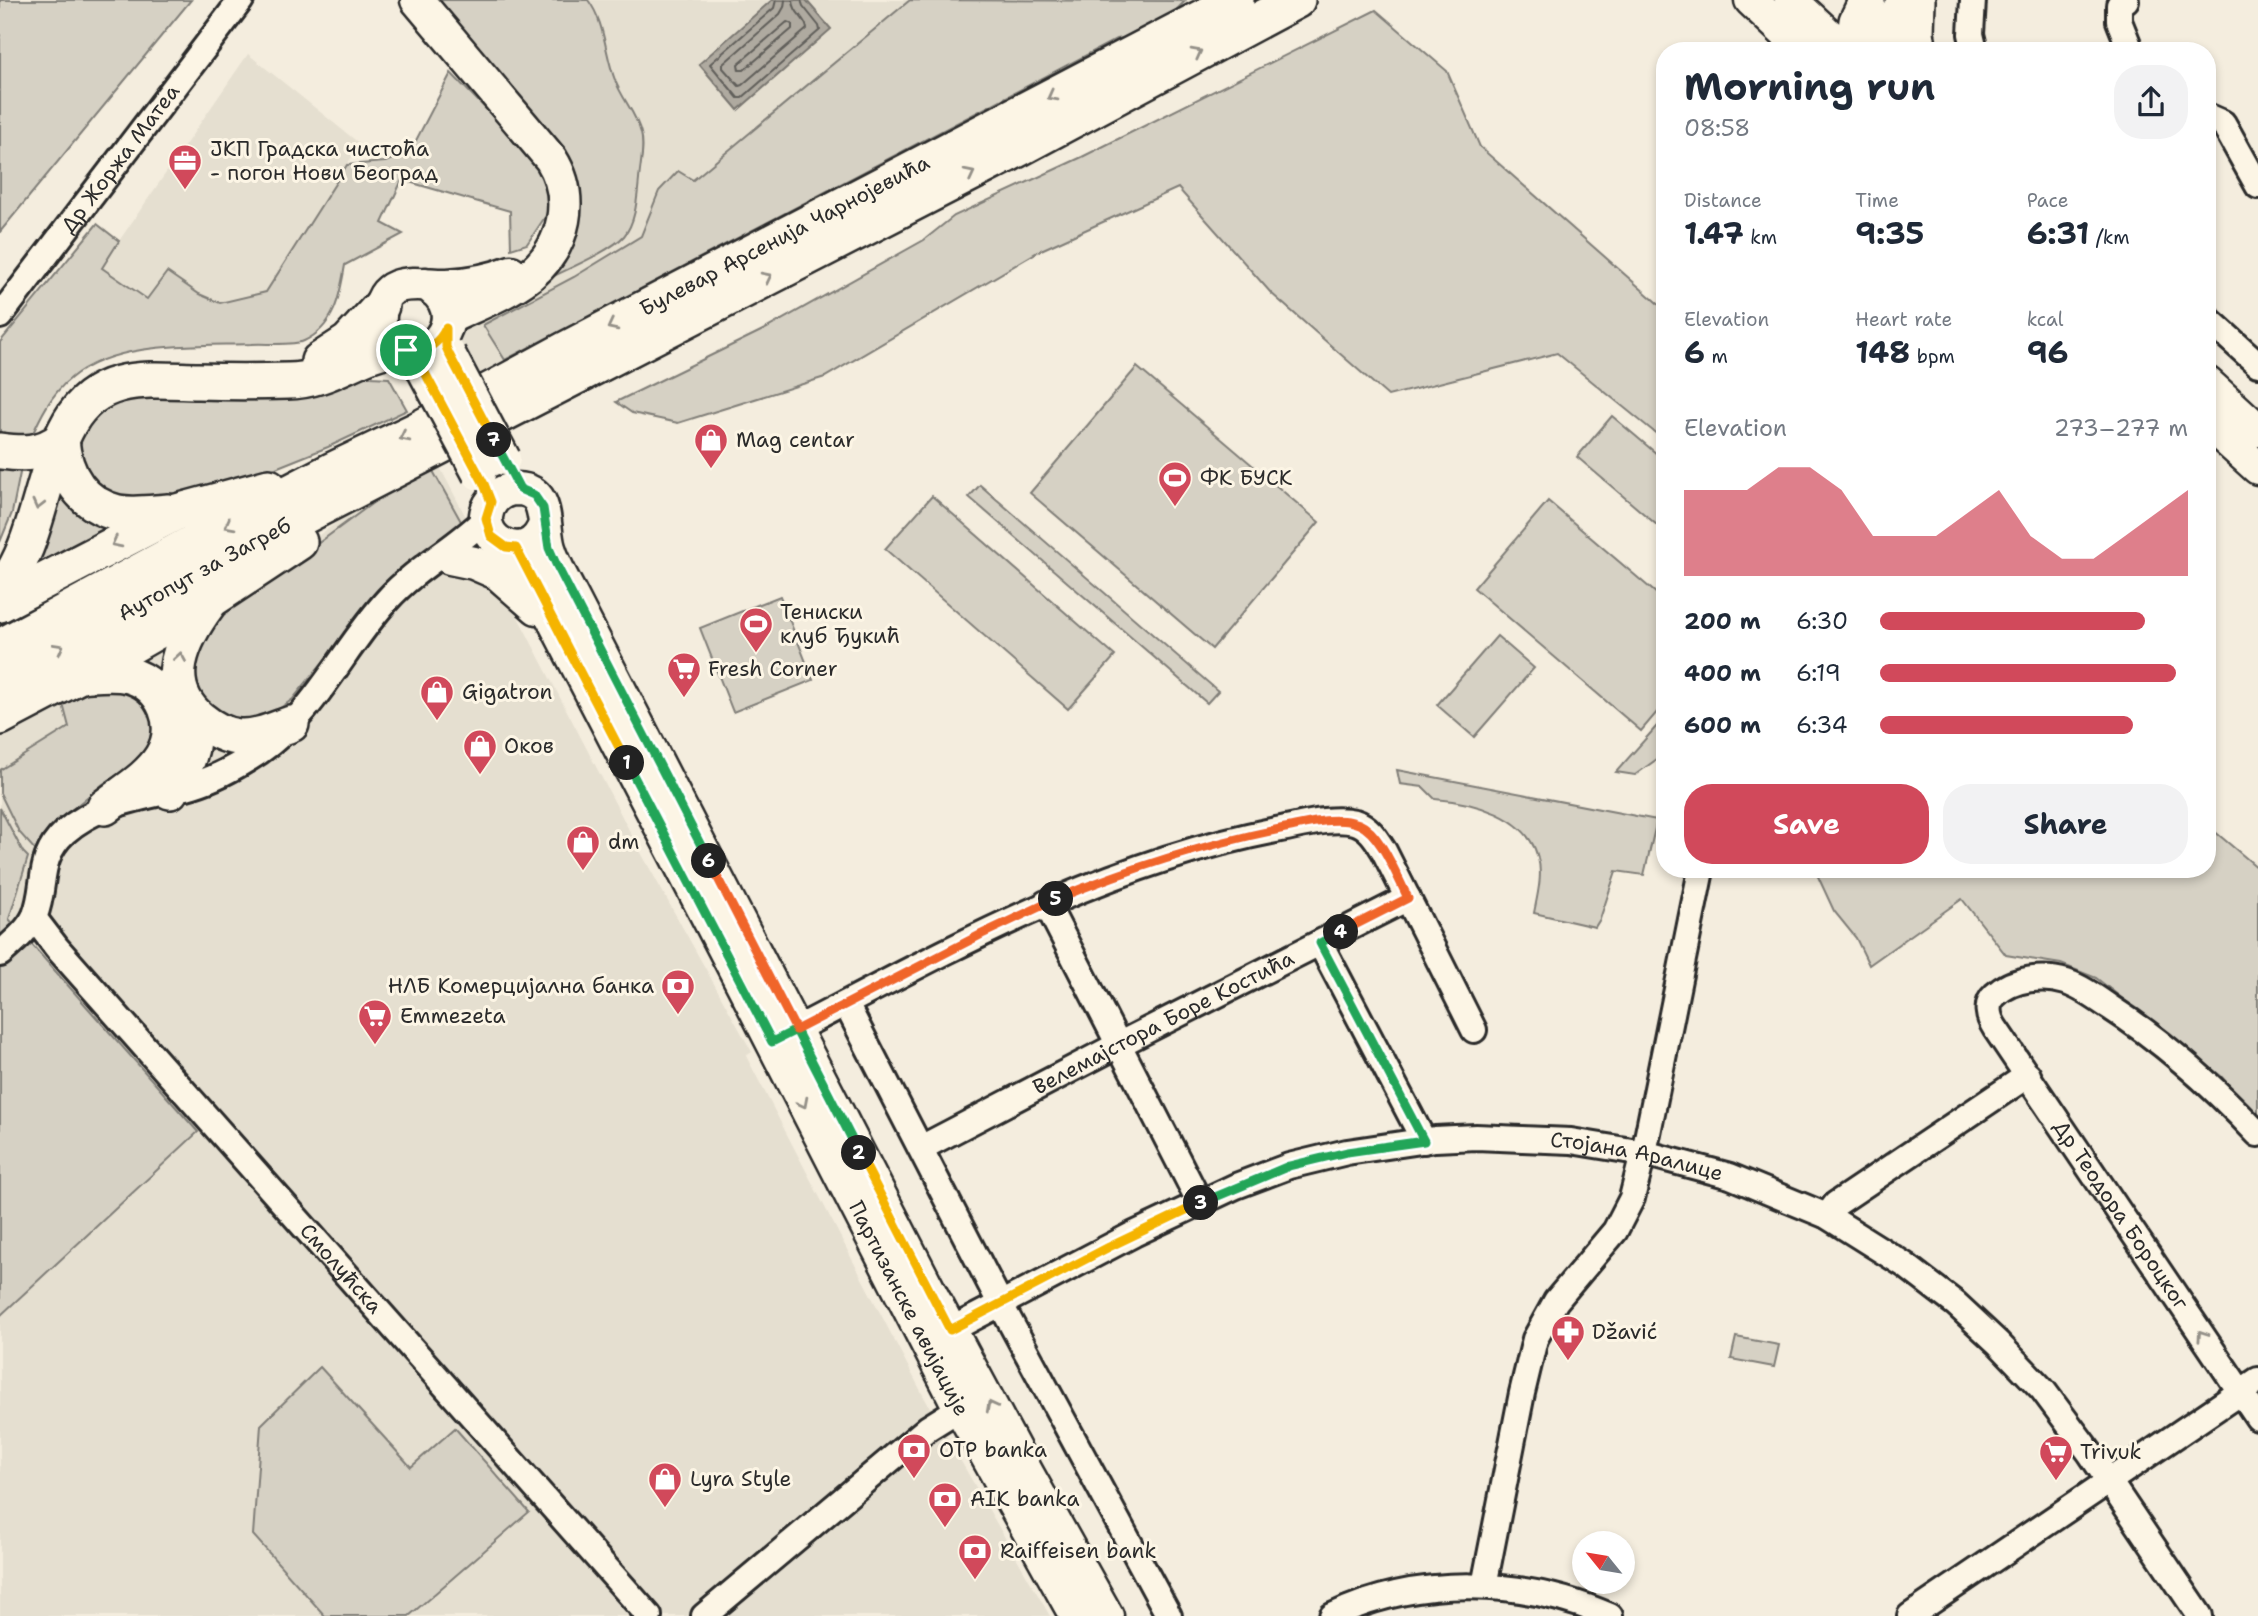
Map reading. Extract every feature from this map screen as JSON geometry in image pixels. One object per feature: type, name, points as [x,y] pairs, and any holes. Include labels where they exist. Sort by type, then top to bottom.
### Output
[{"type":"highway","name":"Булевар Арсенија Чарнојевића","points":[[411,460],[910,205],[1135,69],[1236,0]]},
{"type":"highway","name":"Булевар Арсенија Чарнојевића","points":[[333,470],[418,430],[565,350],[1135,69],[1297,0]]},
{"type":"highway","points":[[1854,42],[1856,25],[1867,0]]},
{"type":"highway","points":[[1877,42],[1889,30],[1906,0]]},
{"type":"highway","points":[[1917,0],[1918,42]]},
{"type":"highway","points":[[278,380],[332,354],[357,333],[381,306]]},
{"type":"highway","points":[[0,592],[18,565],[30,537],[41,494],[61,440],[86,400],[117,384],[147,378],[287,381],[323,375],[379,351],[428,344]]},
{"type":"highway","points":[[61,440],[62,460],[70,478],[78,490],[100,507],[132,514],[177,512]]},
{"type":"highway","points":[[0,452],[31,454],[47,449],[61,440]]},
{"type":"highway","points":[[0,718],[211,600],[298,543],[411,460]]},
{"type":"highway","name":"Аутопут за Загреб","points":[[0,681],[248,545],[411,460]]},
{"type":"highway","points":[[0,604],[177,512],[333,470]]},
{"type":"highway","name":"Аутопут за Загреб","points":[[0,647],[333,470]]},
{"type":"highway","points":[[105,807],[155,766],[169,740],[180,690],[178,670],[182,647],[188,631],[211,600]]},
{"type":"highway","points":[[80,675],[115,674],[133,677],[150,686],[177,709],[217,731],[236,737],[267,733],[291,724]]},
{"type":"highway","points":[[177,709],[193,743],[210,754],[246,760]]},
{"type":"highway","points":[[170,792],[190,756],[193,743]]},
{"type":"main road","points":[[417,0],[551,159],[558,170],[564,194],[563,225],[547,257],[527,277],[428,344],[386,337],[381,328],[381,306],[386,296],[394,289],[415,282],[450,285],[492,279],[547,257]]},
{"type":"main road","points":[[1751,0],[1795,42]]},
{"type":"main road","points":[[1791,0],[1836,42]]},
{"type":"main road","points":[[425,284],[442,297],[428,344]]},
{"type":"main road","name":"Партизанске авијације","points":[[428,344],[495,507],[556,624],[784,1036]]},
{"type":"main road","points":[[2216,391],[2258,429]]},
{"type":"main road","points":[[2216,430],[2258,468]]},
{"type":"main road","name":"Партизанске авијације","points":[[495,507],[520,489],[528,491],[540,501],[545,515],[549,548],[558,568],[784,1036],[938,1336],[1107,1616]]},
{"type":"main road","points":[[495,507],[531,544],[538,538],[545,524]]},
{"type":"main road","points":[[438,562],[481,565],[497,573],[556,624]]},
{"type":"main road","name":"Партизанске авијације","points":[[938,1336],[960,1408],[1076,1616]]},
{"type":"street","name":"Др Жоржа Матеа","points":[[0,316],[241,0]]},
{"type":"street","points":[[1972,42],[1970,34],[1973,0]]},
{"type":"street","points":[[2126,0],[2119,5],[2119,21],[2127,42]]},
{"type":"street","points":[[2216,119],[2223,122],[2258,186]]},
{"type":"street","points":[[2216,326],[2258,364]]},
{"type":"street","points":[[0,954],[34,918],[42,872],[57,842],[79,822],[105,807],[170,792],[218,776],[274,741],[318,694],[380,608],[400,586],[438,562],[495,507]]},
{"type":"street","points":[[784,1036],[1046,903],[1110,876],[1259,833],[1345,820],[1358,823],[1369,831],[1384,852],[1474,1030]]},
{"type":"street","points":[[1483,1586],[1535,1339],[1556,1301],[1601,1250],[1622,1220],[1632,1198],[1644,1153],[1699,878]]},
{"type":"street","name":"Велемајстора Боре Костића","points":[[921,1148],[1408,898]]},
{"type":"street","points":[[1046,903],[1200,1203]]},
{"type":"street","name":"Смолућска","points":[[34,918],[57,948],[649,1616]]},
{"type":"street","points":[[1320,943],[1424,1141]]},
{"type":"street","name":"Др Теодора Бороцког","points":[[2258,1134],[2213,1090],[2145,1031],[2080,988],[2054,979],[2023,981],[2007,986],[1994,996],[1988,1009],[1995,1028],[2249,1386],[2258,1418]]},
{"type":"street","points":[[846,1004],[1000,1303],[1169,1616]]},
{"type":"street","points":[[1827,1216],[1836,1204],[2028,1075]]},
{"type":"street","name":"Стојана Аралице","points":[[938,1336],[1109,1247],[1200,1203],[1289,1166],[1347,1152],[1476,1137],[1585,1143],[1644,1153],[1730,1176],[1827,1216],[1857,1233],[1937,1289],[1998,1343],[2043,1390],[2109,1481],[2200,1616]]},
{"type":"street","points":[[1910,1616],[2249,1386]]},
{"type":"street","points":[[704,1616],[928,1428],[960,1408]]},
{"type":"street","points":[[1332,1616],[1405,1592],[1454,1586],[1483,1586],[1543,1594],[1610,1616]]},
{"type":"shaded area","points":[[0,0],[191,0],[0,232]]},
{"type":"shaded area","points":[[434,0],[588,0],[598,18],[615,80],[636,119],[642,138],[637,202],[628,230],[617,242],[540,283],[567,251],[580,224],[581,189],[560,147]]},
{"type":"shaded area","points":[[436,0],[1211,0],[474,381],[455,348],[457,332],[574,222]]},
{"type":"shaded area","points":[[910,0],[1185,1],[1154,33],[1117,39],[505,360],[483,325],[574,277],[641,236],[659,191],[678,171],[693,180]]},
{"type":"shaded area","points":[[1376,10],[1447,71],[1480,147],[1656,302],[1656,433],[1557,353],[1388,396],[1271,293],[1178,188],[1041,250],[825,377],[678,423],[632,413],[616,402],[767,328],[924,240],[954,216],[1082,157]]},
{"type":"shaded area","name":"ЈКП Градска чистоћа - погон Нови Београд","points":[[248,54],[360,144],[266,292],[220,303],[199,294],[167,273],[148,299],[101,267]]},
{"type":"shaded area","points":[[451,73],[535,160],[553,205],[527,244],[511,249],[510,211],[402,180],[382,223],[403,234],[345,265],[334,309],[323,327],[314,335],[293,343],[181,346],[110,357],[89,366],[64,384],[47,406],[30,440],[0,442],[0,342],[97,224],[119,241],[102,268],[147,299],[167,272],[199,294],[220,303],[266,292],[347,165],[385,162],[409,154]]},
{"type":"shaded area","name":"ФК БУСК","points":[[1137,367],[1319,522],[1212,649],[1030,493]]},
{"type":"shaded area","points":[[365,375],[389,378],[407,410],[328,447],[176,504],[100,497],[73,446],[100,408],[144,389]]},
{"type":"shaded area","points":[[1612,416],[1656,453],[1656,524],[1577,457]]},
{"type":"shaded area","points":[[433,454],[640,851],[752,1052],[746,1056],[924,1397],[1050,1616],[0,1616],[0,732],[229,599]]},
{"type":"shaded area","points":[[428,462],[463,525],[390,579],[293,699],[266,718],[237,722],[207,712],[189,693],[191,658],[216,619]]},
{"type":"shaded area","points":[[0,465],[21,468],[12,513],[0,542]]},
{"type":"shaded area","points":[[58,468],[127,531],[24,582]]},
{"type":"shaded area","points":[[980,485],[1218,691],[1207,703],[969,497]]},
{"type":"shaded area","points":[[932,496],[1115,656],[1068,709],[885,549]]},
{"type":"shaded area","points":[[1548,501],[1656,593],[1656,713],[1641,731],[1474,588]]},
{"type":"shaded area","name":"Тениски клуб Ђукић","points":[[780,596],[813,680],[733,712],[700,628]]},
{"type":"shaded area","points":[[1497,636],[1534,668],[1474,737],[1437,705]]},
{"type":"shaded area","points":[[105,685],[141,696],[160,734],[139,761],[103,784],[63,817],[36,851],[19,832],[0,793],[0,770],[69,727],[63,704]]},
{"type":"shaded area","points":[[1656,727],[1656,760],[1635,775],[1616,772]]},
{"type":"shaded area","points":[[1397,770],[1656,820],[1644,875],[1616,871],[1595,927],[1534,913],[1540,872],[1538,858],[1523,831],[1497,814],[1482,808],[1435,799],[1423,787],[1400,784]]},
{"type":"shaded area","points":[[0,808],[28,857],[9,919],[198,1132],[0,1316]]},
{"type":"shaded area","points":[[2216,833],[2258,868],[2258,1118],[2221,1076],[2096,978],[2061,964],[2006,955],[1962,899],[1869,965],[1856,938],[1834,911],[1819,878],[2216,878]]},
{"type":"shaded area","points":[[1736,1337],[1779,1345],[1774,1367],[1731,1359]]},
{"type":"shaded area","points":[[320,1367],[411,1467],[455,1428],[529,1512],[409,1616],[325,1616],[253,1535],[261,1425]]},
{"type":"water","points":[[772,0],[806,0],[831,29],[738,110],[699,64]]},
{"type":"place","name":"ЈКП Градска чистоћа - погон Нови Београд","points":[[185,191]]},
{"type":"place","name":"Mag centar","points":[[711,470]]},
{"type":"place","name":"ФК БУСК","points":[[1175,508]]},
{"type":"place","name":"Тениски клуб Ђукић","points":[[756,654]]},
{"type":"place","name":"Fresh Corner","points":[[684,699]]},
{"type":"place","name":"Gigatron","points":[[437,722]]},
{"type":"place","name":"Оков","points":[[480,776]]},
{"type":"place","name":"dm","points":[[583,872]]},
{"type":"place","name":"НЛБ Комерцијална банка","points":[[678,1016]]},
{"type":"place","name":"Emmezeta","points":[[375,1046]]},
{"type":"place","name":"Džavić","points":[[1568,1362]]},
{"type":"place","name":"OTP banka","points":[[914,1480]]},
{"type":"place","name":"Trivuk","points":[[2056,1482]]},
{"type":"place","name":"Lyra Style","points":[[665,1509]]},
{"type":"place","name":"AIK banka","points":[[945,1529]]},
{"type":"place","name":"Raiffeisen bank","points":[[975,1581]]},
{"type":"route","points":[[406,350],[423,369],[484,484],[491,502],[486,518],[491,536],[506,547],[516,548],[772,1042],[796,1030],[950,1330],[1109,1247],[1263,1175],[1347,1152],[1424,1141],[1320,943],[1408,898],[1384,852],[1369,831],[1358,823],[1345,820],[1259,833],[1110,876],[982,934],[796,1030],[558,568],[549,548],[545,515],[540,501],[528,491],[520,489],[449,354],[446,347],[446,328],[442,338],[434,345],[424,350],[406,350]]}]
